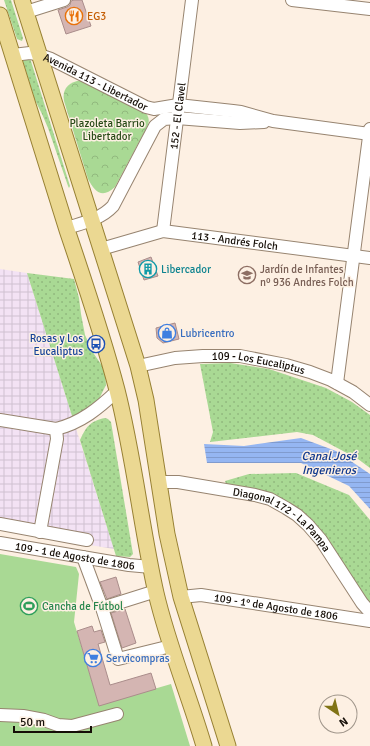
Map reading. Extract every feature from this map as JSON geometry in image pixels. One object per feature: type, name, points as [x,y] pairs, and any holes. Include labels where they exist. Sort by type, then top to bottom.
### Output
[{"type":"main road","points":[[24,6],[138,366],[146,400],[167,534],[181,597],[228,746]]},
{"type":"main road","points":[[0,15],[92,306],[117,391],[128,443],[150,567],[160,611],[204,746]]},
{"type":"street","points":[[24,6],[64,0]]},
{"type":"street","name":"152 - El Clavel","points":[[163,231],[192,0]]},
{"type":"street","points":[[292,0],[370,9]]},
{"type":"street","name":"Avenida 113 - Libertador","points":[[13,55],[30,53],[39,54],[146,107],[154,109],[178,105],[241,112],[273,121],[370,132]]},
{"type":"street","name":"Avenida 113 - Libertador","points":[[67,228],[103,215],[113,206],[155,126],[164,119],[177,118],[240,123],[273,121]]},
{"type":"street","points":[[336,383],[370,132]]},
{"type":"street","name":"113 - Andrés Folch","points":[[101,249],[163,231],[370,258]]},
{"type":"street","name":"109 - Los Eucaliptus","points":[[138,366],[175,358],[203,356],[240,356],[263,359],[310,372],[331,380],[369,401]]},
{"type":"street","points":[[0,420],[56,429],[74,423],[90,414],[117,391]]},
{"type":"street","points":[[40,532],[57,439],[56,429]]},
{"type":"street","name":"Diagonal 172 - La Pampa","points":[[158,482],[178,482],[255,495],[270,499],[286,508],[297,515],[321,540],[362,603],[370,612]]},
{"type":"street","points":[[0,524],[87,540]]},
{"type":"street","name":"109 - 1 de Agosto de 1806","points":[[0,543],[129,565],[150,567]]},
{"type":"street","points":[[83,557],[102,608],[118,659],[171,646]]},
{"type":"street","points":[[102,608],[156,591]]},
{"type":"street","name":"109 - 1° de Agosto de 1806","points":[[181,597],[201,595],[370,621]]},
{"type":"street","points":[[0,715],[6,714],[23,716],[44,720],[58,725],[72,726],[117,714]]},
{"type":"shaded area","points":[[0,269],[27,273],[114,549],[0,530]]},
{"type":"green space","points":[[4,0],[11,0],[23,38],[22,41],[17,39]]},
{"type":"green space","points":[[22,58],[30,58],[70,186],[69,188],[48,128],[35,100]]},
{"type":"green space","name":"Plazoleta Barrio Libertador","points":[[77,81],[83,81],[145,112],[148,117],[149,123],[115,187],[106,193],[96,190],[88,179],[64,101],[66,88],[70,84]]},
{"type":"green space","points":[[27,273],[74,279],[79,298],[85,335],[94,354],[105,370],[106,385],[98,401],[73,419]]},
{"type":"green space","points":[[230,363],[269,369],[326,388],[352,402],[370,415],[370,468],[358,459],[313,435],[297,432],[210,442],[213,432],[200,364]]},
{"type":"green space","points":[[105,418],[111,422],[133,554],[130,557],[116,556],[80,440],[89,425]]},
{"type":"green space","points":[[296,473],[349,495],[370,520],[370,606],[312,523],[226,484],[225,481],[249,474]]},
{"type":"green space","points":[[0,554],[76,567],[79,574],[74,622],[99,705],[171,684],[190,746],[0,746]]},
{"type":"water","name":"Canal José Ingenieros","points":[[301,438],[336,451],[370,474],[370,509],[349,486],[301,463],[207,463],[204,444],[244,446]]},
{"type":"building","name":"EG3","points":[[82,0],[91,26],[66,34],[58,10],[67,7],[70,5],[71,1]]},
{"type":"building","name":"Libercador","points":[[151,257],[158,276],[144,280],[138,262]]},
{"type":"building","name":"Lubricentro","points":[[175,323],[179,339],[163,343],[157,338],[156,328]]},
{"type":"building","points":[[116,577],[121,594],[107,599],[100,582]]},
{"type":"building","points":[[125,609],[136,643],[122,648],[111,613]]},
{"type":"building","points":[[92,626],[94,632],[101,630],[105,642],[98,644],[110,685],[151,673],[156,689],[99,706],[77,631]]},
{"type":"place","name":"EG3","points":[[74,16]]},
{"type":"place","name":"Libercador","points":[[148,269]]},
{"type":"place","name":"Jardín de Infantes nº 936 Andres Folch","points":[[247,275]]},
{"type":"place","name":"Lubricentro","points":[[167,333]]},
{"type":"place","name":"Rosas y Los Eucaliptus","points":[[96,344]]},
{"type":"place","name":"Cancha de Fútbol","points":[[29,606]]},
{"type":"place","name":"Servicompras","points":[[93,658]]}]
